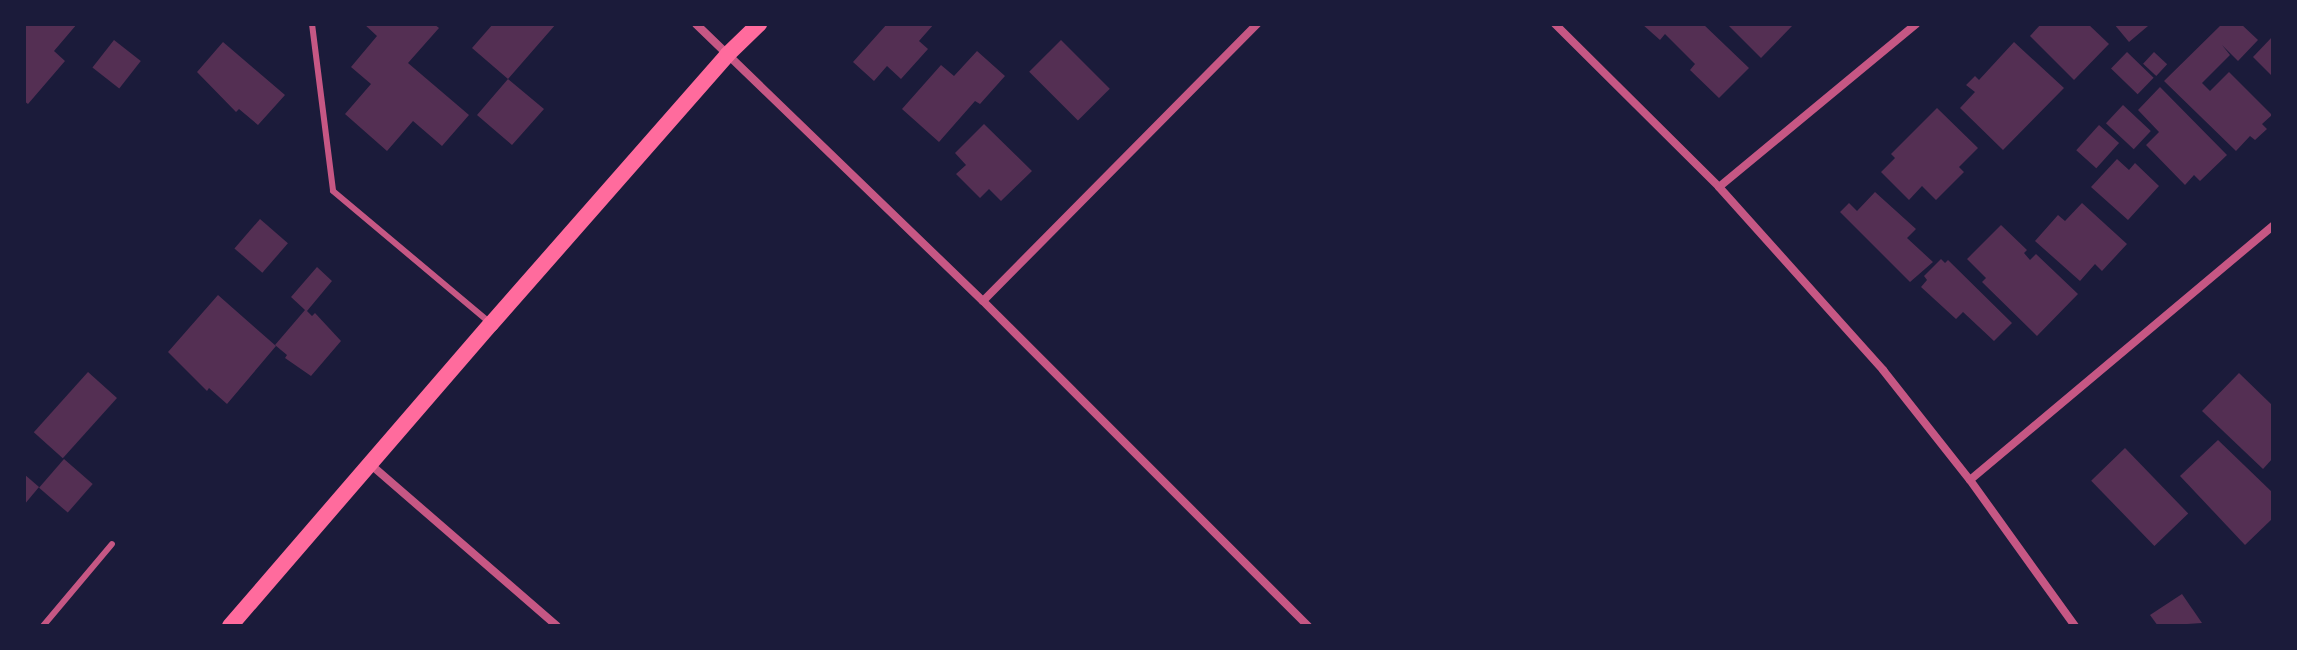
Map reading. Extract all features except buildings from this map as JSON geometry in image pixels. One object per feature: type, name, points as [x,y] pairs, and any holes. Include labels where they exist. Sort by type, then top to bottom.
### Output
[{"type":"main road","points":[[230,626],[727,55],[759,24]]},
{"type":"street","points":[[696,24],[983,301],[1308,626]]},
{"type":"street","points":[[983,301],[1257,24]]},
{"type":"street","points":[[1555,24],[1719,187],[1883,370],[1970,480],[2075,626]]},
{"type":"street","points":[[1719,187],[1916,24]]},
{"type":"street","points":[[1970,480],[2273,226]]},
{"type":"street","points":[[370,464],[557,626]]},
{"type":"lane","points":[[312,24],[333,191],[491,324]]},
{"type":"lane","points":[[43,626],[112,544]]}]
